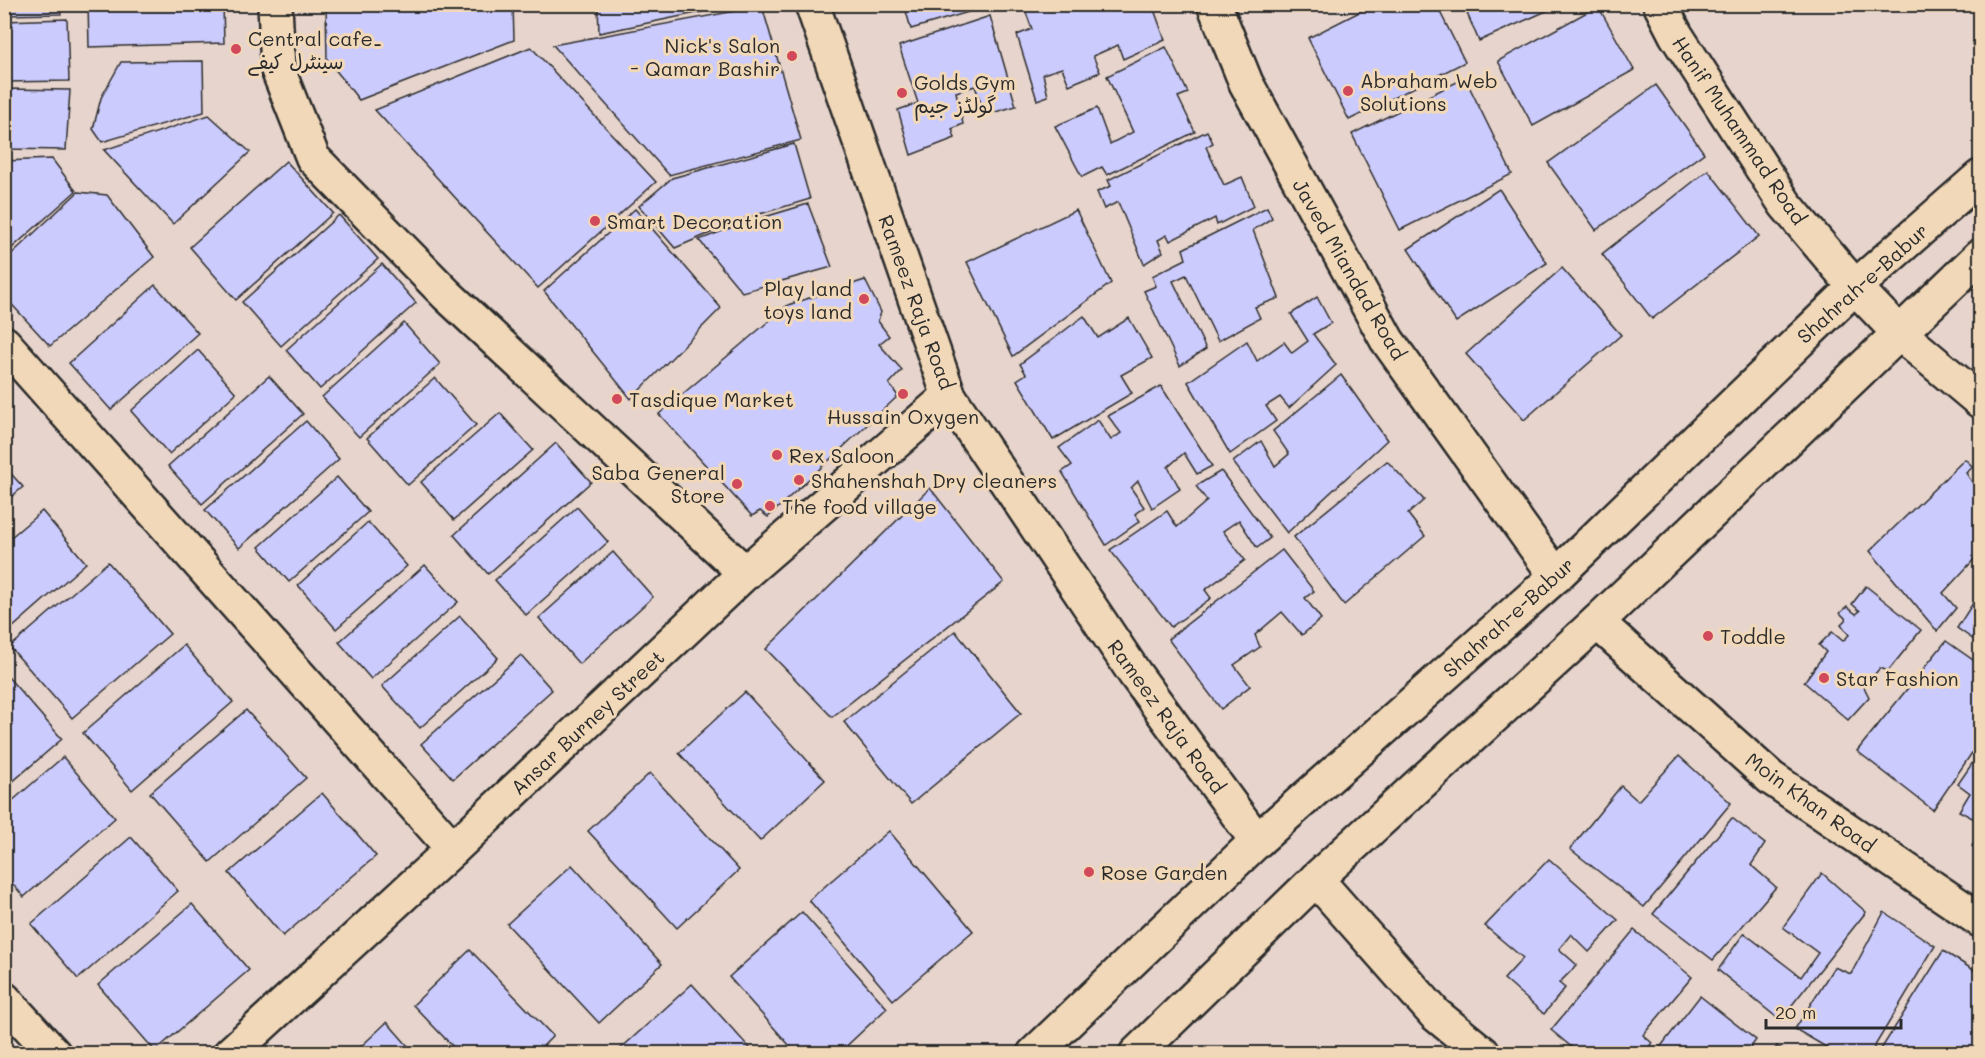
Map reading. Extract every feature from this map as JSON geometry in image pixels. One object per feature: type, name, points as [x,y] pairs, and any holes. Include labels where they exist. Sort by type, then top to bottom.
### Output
[{"type":"street","points":[[275,4],[278,70],[313,158],[447,295],[746,573]]},
{"type":"street","name":"Rameez Raja Road","points":[[812,4],[949,396],[1135,674],[1257,841]]},
{"type":"street","name":"Javed Miandad Road","points":[[1214,4],[1246,83],[1387,340],[1556,576]]},
{"type":"street","name":"Hanif Muhammad Road","points":[[1660,4],[1676,34],[1785,204],[1855,287],[1898,332],[1980,401]]},
{"type":"street","name":"Shahrah-e-Babur","points":[[1034,1053],[1257,841],[1556,576],[1855,287],[1980,177]]},
{"type":"street","points":[[1136,1053],[1317,879],[1598,622],[1898,332],[1980,256]]},
{"type":"street","points":[[4,343],[453,849]]},
{"type":"street","name":"Ansar Burney Street","points":[[230,1053],[453,849],[746,573],[949,396]]},
{"type":"street","name":"Moin Khan Road","points":[[1598,622],[1771,778],[1980,920]]},
{"type":"street","points":[[1317,879],[1435,1014],[1484,1053]]},
{"type":"street","points":[[4,999],[54,1053]]},
{"type":"building","points":[[4,4],[60,4],[61,14],[4,15]]},
{"type":"building","points":[[88,4],[223,4],[224,43],[89,47]]},
{"type":"building","points":[[326,4],[513,4],[514,40],[359,100],[327,59]]},
{"type":"building","points":[[598,4],[740,4],[599,33]]},
{"type":"building","points":[[904,4],[989,4],[989,6],[911,29]]},
{"type":"building","points":[[1029,4],[1152,4],[1165,40],[1123,59],[1118,45],[1093,56],[1100,72],[1069,85],[1062,68],[1043,74],[1048,96],[1037,100],[1017,35],[1032,29],[1024,7]]},
{"type":"building","points":[[1375,4],[1436,4],[1465,62],[1349,120],[1308,38]]},
{"type":"building","points":[[1463,4],[1562,4],[1479,41]]},
{"type":"building","points":[[762,6],[801,140],[669,175],[553,45]]},
{"type":"building","points":[[1598,6],[1634,70],[1533,126],[1498,61]]},
{"type":"building","points":[[990,16],[1016,106],[985,115],[975,86],[956,92],[963,124],[952,129],[955,138],[911,155],[898,110],[918,103],[899,46]]},
{"type":"building","points":[[67,19],[69,81],[4,82],[4,21]]},
{"type":"building","points":[[531,47],[656,182],[538,288],[375,110]]},
{"type":"building","points":[[1166,47],[1188,93],[1178,97],[1195,132],[1107,175],[1102,167],[1082,177],[1055,126],[1097,108],[1110,144],[1133,132],[1107,76]]},
{"type":"building","points":[[203,61],[204,112],[102,142],[93,129],[101,98],[121,62]]},
{"type":"building","points":[[1465,78],[1512,174],[1400,230],[1352,134]]},
{"type":"building","points":[[1656,85],[1704,153],[1596,230],[1548,163]]},
{"type":"building","points":[[4,89],[70,90],[66,150],[4,149]]},
{"type":"building","points":[[209,115],[250,152],[173,224],[104,150]]},
{"type":"building","points":[[1207,131],[1213,143],[1206,147],[1224,185],[1242,177],[1254,206],[1217,225],[1215,218],[1170,241],[1167,235],[1158,240],[1163,252],[1144,264],[1118,202],[1104,209],[1097,192],[1111,186],[1108,180]]},
{"type":"building","points":[[794,144],[810,199],[743,219],[675,248],[639,206],[672,178]]},
{"type":"building","points":[[52,159],[76,191],[4,255],[4,161]]},
{"type":"building","points":[[286,161],[333,213],[236,300],[190,247]]},
{"type":"building","points":[[1708,170],[1759,236],[1652,319],[1602,254]]},
{"type":"building","points":[[1499,189],[1547,263],[1456,322],[1408,249]]},
{"type":"building","points":[[78,192],[107,195],[154,257],[50,346],[4,296],[4,261]]},
{"type":"building","points":[[808,204],[832,267],[742,292],[699,240],[738,225]]},
{"type":"building","points":[[1267,207],[1272,218],[1253,230],[1279,298],[1255,307],[1260,318],[1218,341],[1186,275],[1173,281],[1206,349],[1180,366],[1144,291],[1156,286],[1152,276],[1186,259],[1183,249]]},
{"type":"building","points":[[635,209],[721,308],[631,399],[544,291]]},
{"type":"building","points":[[1076,210],[1111,283],[1013,356],[967,262]]},
{"type":"building","points":[[339,215],[378,259],[281,346],[242,302]]},
{"type":"building","points":[[382,264],[416,303],[320,389],[286,350]]},
{"type":"building","points":[[1562,268],[1621,335],[1524,420],[1466,354]]},
{"type":"building","points":[[865,280],[881,312],[878,321],[889,336],[879,344],[902,370],[889,384],[898,396],[768,517],[760,511],[752,516],[659,414],[788,305]]},
{"type":"building","points":[[155,285],[198,333],[111,410],[69,363]]},
{"type":"building","points":[[1317,297],[1331,323],[1313,334],[1336,365],[1289,408],[1280,397],[1266,406],[1276,421],[1230,454],[1188,382],[1247,341],[1257,361],[1284,342],[1292,353],[1308,341],[1291,314]]},
{"type":"building","points":[[1084,316],[1098,338],[1129,318],[1152,358],[1121,375],[1132,393],[1053,440],[1017,380],[1026,374],[1020,364]]},
{"type":"building","points":[[404,323],[440,364],[359,437],[322,397]]},
{"type":"building","points":[[198,350],[236,393],[169,454],[131,411]]},
{"type":"building","points":[[1341,375],[1387,440],[1287,533],[1233,462],[1261,441],[1275,466],[1289,454],[1273,431]]},
{"type":"building","points":[[269,376],[303,414],[202,504],[168,466]]},
{"type":"building","points":[[435,378],[476,425],[408,485],[367,438]]},
{"type":"building","points":[[1161,386],[1212,466],[1197,474],[1184,453],[1168,467],[1180,489],[1152,508],[1138,481],[1131,488],[1144,507],[1135,514],[1140,521],[1106,545],[1062,472],[1072,465],[1059,448],[1098,420],[1111,440],[1121,433],[1108,416]]},
{"type":"building","points":[[500,413],[533,450],[454,520],[421,482]]},
{"type":"building","points":[[306,421],[339,459],[239,548],[205,510]]},
{"type":"building","points":[[556,443],[591,482],[488,574],[454,535]]},
{"type":"building","points":[[1965,459],[1973,467],[1966,473],[1980,494],[1980,553],[1943,593],[1956,608],[1937,631],[1870,551]]},
{"type":"building","points":[[1387,461],[1424,500],[1408,514],[1425,536],[1344,605],[1294,537]]},
{"type":"building","points":[[4,466],[23,487],[4,503]]},
{"type":"building","points":[[1221,471],[1270,538],[1257,548],[1239,520],[1223,531],[1245,560],[1205,590],[1211,598],[1171,627],[1110,550],[1167,511],[1177,527],[1207,501],[1196,486]]},
{"type":"building","points":[[337,477],[368,512],[289,582],[259,547]]},
{"type":"building","points":[[930,488],[1004,582],[832,717],[766,649]]},
{"type":"building","points":[[577,507],[608,542],[526,615],[495,580]]},
{"type":"building","points":[[42,511],[86,563],[4,635],[4,543]]},
{"type":"building","points":[[368,522],[407,566],[336,629],[298,585]]},
{"type":"building","points":[[1282,550],[1314,591],[1305,598],[1321,619],[1302,635],[1282,612],[1255,635],[1260,647],[1234,665],[1250,686],[1221,709],[1168,639]]},
{"type":"building","points":[[613,552],[653,597],[579,664],[539,618]]},
{"type":"building","points":[[108,562],[170,634],[72,718],[10,647]]},
{"type":"building","points":[[425,565],[458,602],[371,679],[339,642]]},
{"type":"building","points":[[1866,586],[1921,630],[1888,671],[1880,668],[1864,687],[1869,697],[1848,720],[1804,682],[1826,652],[1819,645],[1832,632],[1843,641],[1849,635],[1841,624],[1846,619],[1840,613],[1847,607],[1856,614],[1860,611],[1852,604]]},
{"type":"building","points":[[1980,592],[1980,644],[1957,628]]},
{"type":"building","points":[[460,616],[498,658],[420,728],[382,686]]},
{"type":"building","points":[[955,631],[1021,713],[911,804],[844,722]]},
{"type":"building","points":[[1946,641],[1980,665],[1980,741],[1933,810],[1857,751]]},
{"type":"building","points":[[184,645],[233,702],[132,790],[83,733]]},
{"type":"building","points":[[521,655],[552,690],[453,779],[421,744]]},
{"type":"building","points":[[8,677],[62,739],[4,789],[4,680]]},
{"type":"building","points":[[745,692],[825,780],[760,841],[679,753]]},
{"type":"building","points":[[246,710],[306,778],[210,862],[150,793]]},
{"type":"building","points":[[1980,752],[1980,822],[1959,811],[1970,793],[1958,784]]},
{"type":"building","points":[[1679,756],[1731,803],[1644,907],[1570,849],[1621,786],[1638,801]]},
{"type":"building","points":[[63,757],[115,818],[24,897],[4,874],[4,808]]},
{"type":"building","points":[[650,773],[739,870],[677,928],[588,831]]},
{"type":"building","points":[[322,793],[376,856],[283,936],[229,873]]},
{"type":"building","points":[[1732,818],[1765,844],[1751,865],[1776,887],[1713,960],[1653,914]]},
{"type":"building","points":[[1980,828],[1980,852],[1972,846]]},
{"type":"building","points":[[889,831],[973,931],[893,1000],[809,900]]},
{"type":"building","points":[[131,837],[178,891],[78,979],[31,924]]},
{"type":"building","points":[[1549,859],[1618,920],[1589,952],[1571,934],[1559,949],[1577,965],[1559,983],[1565,988],[1544,1014],[1504,979],[1523,958],[1485,926]]},
{"type":"building","points":[[572,865],[662,964],[599,1023],[507,924]]},
{"type":"building","points":[[1822,873],[1866,912],[1780,1020],[1718,970],[1744,933],[1801,977],[1818,953],[1783,927]]},
{"type":"building","points":[[192,904],[249,970],[155,1051],[98,985]]},
{"type":"building","points":[[802,912],[887,1008],[838,1054],[797,1054],[729,977]]},
{"type":"building","points":[[1884,912],[1935,946],[1870,1054],[1838,1054],[1795,1029],[1834,967],[1851,974]]},
{"type":"building","points":[[1634,930],[1692,977],[1643,1035],[1652,1043],[1643,1054],[1633,1048],[1628,1054],[1580,1054],[1551,1030]]},
{"type":"building","points":[[470,950],[553,1036],[535,1054],[460,1054],[413,1005]]},
{"type":"building","points":[[1943,951],[1980,974],[1980,1040],[1973,1054],[1878,1054]]},
{"type":"building","points":[[692,984],[755,1054],[621,1054],[618,1051]]},
{"type":"building","points":[[1700,996],[1756,1040],[1746,1054],[1655,1054]]},
{"type":"building","points":[[387,1022],[415,1054],[353,1054]]},
{"type":"building","points":[[1777,1046],[1788,1054],[1772,1054]]},
{"type":"place","name":"Central cafe۔ سینٹرل کیفے","points":[[236,49]]},
{"type":"place","name":"Nick's Salon - Qamar Bashir","points":[[792,56]]},
{"type":"place","name":"Abraham Web Solutions","points":[[1348,91]]},
{"type":"place","name":"Golds Gym گولڈز جیم","points":[[902,93]]},
{"type":"place","name":"Smart Decoration","points":[[595,221]]},
{"type":"place","name":"Play land toys land","points":[[864,299]]},
{"type":"place","name":"Hussain Oxygen","points":[[903,394]]},
{"type":"place","name":"Tasdique Market","points":[[617,399]]},
{"type":"place","name":"Rex Saloon","points":[[777,455]]},
{"type":"place","name":"Shahenshah Dry cleaners","points":[[799,480]]},
{"type":"place","name":"Saba General Store","points":[[737,484]]},
{"type":"place","name":"The food village","points":[[770,506]]},
{"type":"place","name":"Toddle","points":[[1708,636]]},
{"type":"place","name":"Star Fashion","points":[[1824,678]]},
{"type":"place","name":"Rose Garden","points":[[1089,872]]}]
